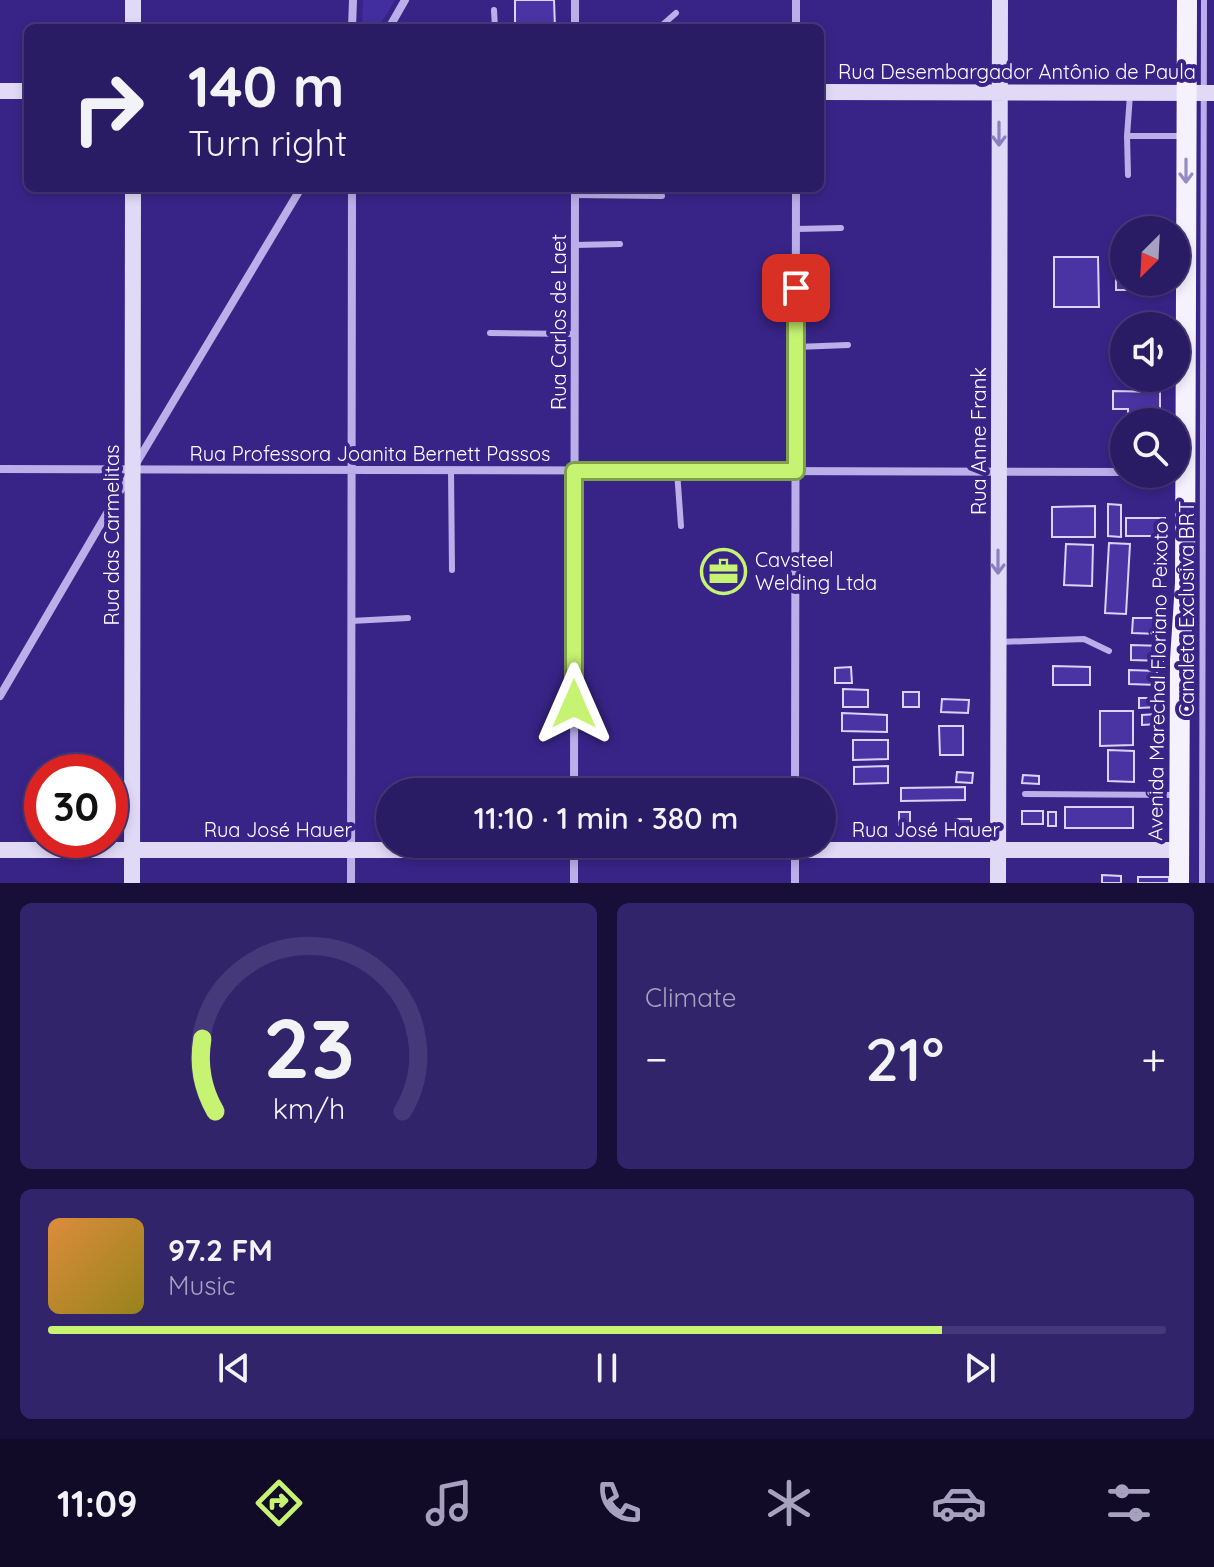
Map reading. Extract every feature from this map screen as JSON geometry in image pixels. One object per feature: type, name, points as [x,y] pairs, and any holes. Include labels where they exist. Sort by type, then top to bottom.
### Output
[{"type":"main road","points":[[133,0],[133,24]]},
{"type":"main road","name":"Rua Anne Frank","points":[[998,883],[1000,0]]},
{"type":"main road","name":"Avenida Marechal Floriano Peixoto","points":[[1182,408],[1186,136],[1201,93],[1187,0]]},
{"type":"main road","points":[[0,91],[24,91]]},
{"type":"main road","name":"Rua Desembargador Antônio de Paula","points":[[824,92],[1201,93]]},
{"type":"main road","name":"Rua das Carmelitas","points":[[132,883],[133,192]]},
{"type":"main road","name":"Avenida Marechal Floriano Peixoto","points":[[1179,883],[1181,488]]},
{"type":"main road","name":"Rua José Hauer","points":[[836,848],[1179,850]]},
{"type":"main road","name":"Rua José Hauer","points":[[0,850],[376,850]]},
{"type":"street","points":[[352,24],[353,0]]},
{"type":"street","points":[[391,24],[405,0]]},
{"type":"street","points":[[575,0],[575,24]]},
{"type":"street","points":[[796,0],[796,24]]},
{"type":"street","points":[[0,696],[299,192]]},
{"type":"street","points":[[351,883],[352,192]]},
{"type":"street","name":"Rua Carlos de Laet","points":[[574,778],[575,192]]},
{"type":"street","points":[[795,778],[796,192]]},
{"type":"street","name":"Rua Professora Joanita Bernett Passos","points":[[0,469],[1110,472]]},
{"type":"street","points":[[574,858],[574,883]]},
{"type":"street","points":[[795,858],[795,883]]},
{"type":"lane","name":"Canaleta Exclusiva BRT","points":[[1202,883],[1201,93],[1204,0]]},
{"type":"lane","points":[[494,10],[495,24]]},
{"type":"lane","points":[[664,24],[676,13]]},
{"type":"lane","points":[[1128,175],[1130,93]]},
{"type":"lane","points":[[1127,136],[1186,136]]},
{"type":"lane","points":[[592,192],[662,196]]},
{"type":"lane","points":[[796,229],[841,228]]},
{"type":"lane","points":[[575,245],[620,244]]},
{"type":"lane","points":[[490,333],[574,334]]},
{"type":"lane","points":[[796,347],[848,345]]},
{"type":"lane","points":[[451,470],[452,570]]},
{"type":"lane","points":[[677,471],[681,526]]},
{"type":"lane","points":[[351,621],[408,618]]},
{"type":"lane","points":[[998,642],[1084,639],[1109,651]]},
{"type":"lane","points":[[1025,794],[1180,795]]},
{"type":"shaded area","points":[[363,0],[395,0],[380,24],[362,24]]},
{"type":"building","points":[[515,0],[554,0],[555,24],[515,24]]},
{"type":"building","points":[[1054,257],[1098,257],[1099,307],[1054,307]]},
{"type":"building","points":[[1113,392],[1160,392],[1160,408],[1113,408]]},
{"type":"building","points":[[1108,504],[1121,505],[1121,537],[1108,536]]},
{"type":"building","points":[[1095,506],[1095,537],[1052,537],[1052,507]]},
{"type":"building","points":[[1126,518],[1165,518],[1165,536],[1126,536]]},
{"type":"building","points":[[1109,543],[1130,544],[1126,614],[1105,613]]},
{"type":"building","points":[[1066,544],[1093,545],[1092,586],[1064,585]]},
{"type":"building","points":[[1133,618],[1158,618],[1158,634],[1132,633]]},
{"type":"building","points":[[1131,645],[1163,646],[1163,661],[1131,660]]},
{"type":"building","points":[[1053,666],[1090,667],[1090,685],[1053,685]]},
{"type":"building","points":[[851,667],[852,683],[835,683],[835,668]]},
{"type":"building","points":[[1129,670],[1157,671],[1157,685],[1129,684]]},
{"type":"building","points":[[843,689],[868,690],[868,707],[843,707]]},
{"type":"building","points":[[903,692],[919,692],[919,707],[903,707]]},
{"type":"building","points":[[1139,698],[1158,698],[1158,707],[1139,708]]},
{"type":"building","points":[[942,699],[969,700],[968,713],[941,712]]},
{"type":"building","points":[[1100,711],[1133,711],[1133,745],[1100,746]]},
{"type":"building","points":[[842,713],[887,715],[887,732],[842,731]]},
{"type":"building","points":[[1157,714],[1158,724],[1142,725],[1142,715]]},
{"type":"building","points":[[939,726],[963,726],[963,755],[940,755]]},
{"type":"building","points":[[853,740],[888,740],[888,759],[853,760]]},
{"type":"building","points":[[1108,750],[1134,751],[1134,782],[1108,781]]},
{"type":"building","points":[[888,766],[888,783],[854,784],[854,767]]},
{"type":"building","points":[[957,772],[973,773],[972,783],[956,782]]},
{"type":"building","points":[[1023,775],[1039,776],[1039,784],[1022,783]]},
{"type":"building","points":[[965,787],[965,800],[901,801],[901,788]]},
{"type":"building","points":[[1065,807],[1133,807],[1133,828],[1065,828]]},
{"type":"building","points":[[1022,811],[1043,811],[1043,824],[1022,824]]},
{"type":"building","points":[[899,812],[910,812],[910,825],[899,825]]},
{"type":"building","points":[[1048,812],[1056,812],[1056,826],[1048,826]]},
{"type":"building","points":[[955,819],[971,819],[971,830],[955,830]]},
{"type":"building","points":[[1102,875],[1121,876],[1121,883],[1102,883]]},
{"type":"building","points":[[1138,877],[1169,877],[1169,883],[1138,883]]},
{"type":"place","name":"Cavsteel Welding Ltda","points":[[724,571]]},
{"type":"route","points":[[574,704],[574,471],[796,471],[796,288]]}]
